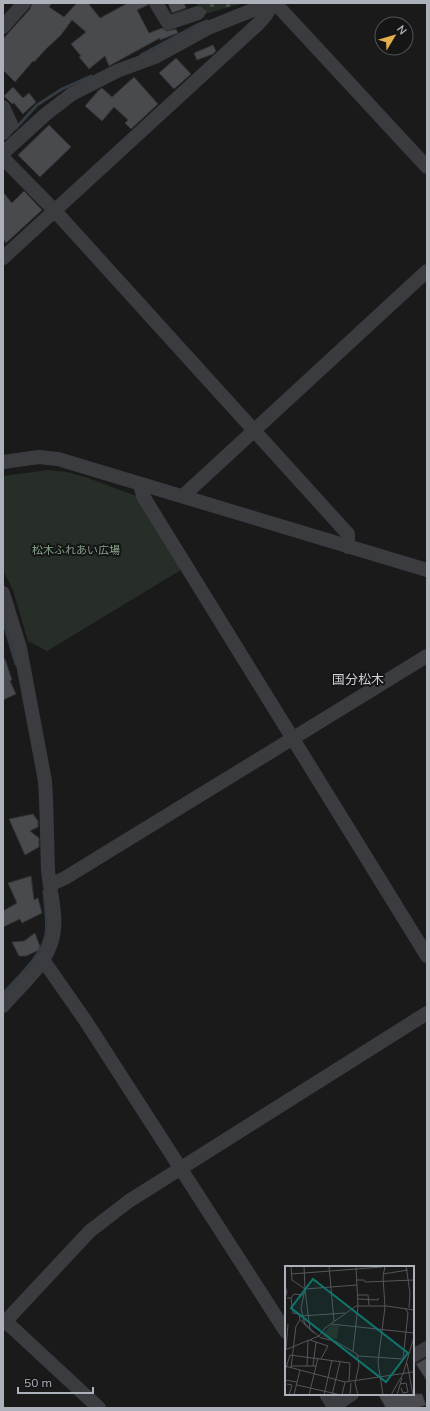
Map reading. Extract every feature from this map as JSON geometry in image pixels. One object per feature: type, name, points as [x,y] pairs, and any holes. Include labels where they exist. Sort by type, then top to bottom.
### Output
[{"type":"street","points":[[3,27],[24,3]]},
{"type":"street","points":[[156,3],[168,23],[273,3]]},
{"type":"street","points":[[273,3],[427,167]]},
{"type":"street","points":[[3,258],[258,24],[266,15],[273,3]]},
{"type":"street","points":[[3,153],[46,114],[72,94],[117,71],[155,57],[200,17]]},
{"type":"street","points":[[3,107],[11,124],[3,133]]},
{"type":"street","points":[[3,158],[55,211],[348,534],[348,547]]},
{"type":"street","points":[[183,496],[427,271]]},
{"type":"street","points":[[3,462],[39,457],[69,462],[427,570]]},
{"type":"street","points":[[140,484],[143,496],[427,956]]},
{"type":"street","points":[[3,593],[20,648],[45,782],[47,804],[48,871],[54,919],[51,945],[44,960],[3,1006]]},
{"type":"street","points":[[50,885],[65,878],[427,656]]},
{"type":"street","points":[[44,960],[182,1168],[285,1330]]},
{"type":"street","points":[[99,1408],[4,1321],[90,1231],[129,1201],[427,1013]]},
{"type":"street","points":[[414,1355],[427,1348]]},
{"type":"street","points":[[327,1395],[334,1407],[351,1395]]},
{"type":"green space","points":[[196,3],[240,3],[240,4],[205,14]]},
{"type":"green space","name":"松木ふれあい広場","points":[[48,470],[67,472],[88,478],[136,496],[181,570],[47,651],[28,641],[13,590],[3,570],[3,476]]},
{"type":"building","points":[[32,3],[52,3],[49,7],[64,17],[77,3],[88,3],[100,18],[128,3],[148,3],[148,5],[137,10],[149,33],[162,28],[167,31],[176,29],[178,33],[160,40],[160,38],[109,66],[105,56],[89,69],[71,44],[86,32],[72,20],[61,35],[34,62],[33,61],[15,82],[3,70],[3,39],[30,9]]},
{"type":"building","points":[[168,3],[184,3],[186,8],[172,13]]},
{"type":"building","points":[[213,45],[216,51],[213,54],[197,60],[194,53]]},
{"type":"building","points":[[176,58],[191,74],[174,89],[159,73]]},
{"type":"building","points":[[134,77],[158,104],[131,129],[125,123],[128,120],[114,107],[102,121],[85,106],[102,88],[112,97]]},
{"type":"building","points":[[13,87],[23,98],[29,93],[36,102],[23,114],[14,103],[12,104],[4,96]]},
{"type":"building","points":[[49,125],[71,147],[40,177],[18,155]]},
{"type":"building","points":[[24,191],[42,210],[6,243],[3,239],[3,192],[12,203]]},
{"type":"building","points":[[3,659],[5,659],[12,680],[10,681],[16,694],[3,700]]},
{"type":"building","points":[[33,814],[38,821],[38,827],[30,831],[39,838],[39,847],[25,855],[9,819]]},
{"type":"building","points":[[31,876],[34,900],[38,898],[42,913],[22,923],[20,919],[3,927],[3,911],[17,903],[8,883]]},
{"type":"building","points":[[35,933],[40,947],[39,950],[26,956],[19,956],[12,942],[24,941]]},
{"type":"building","points":[[427,1358],[427,1381],[416,1364]]},
{"type":"building","points":[[422,1394],[426,1405],[417,1408],[386,1408],[379,1395]]},
{"type":"waterway","points":[[141,55],[207,21]]},
{"type":"waterway","points":[[15,129],[37,105],[62,89],[91,76]]},
{"type":"waterway","points":[[3,620],[16,664]]},
{"type":"waterway","points":[[3,994],[35,958],[44,942],[47,924],[44,891]]},
{"type":"district","name":"国分松木","points":[[358,679]]}]
